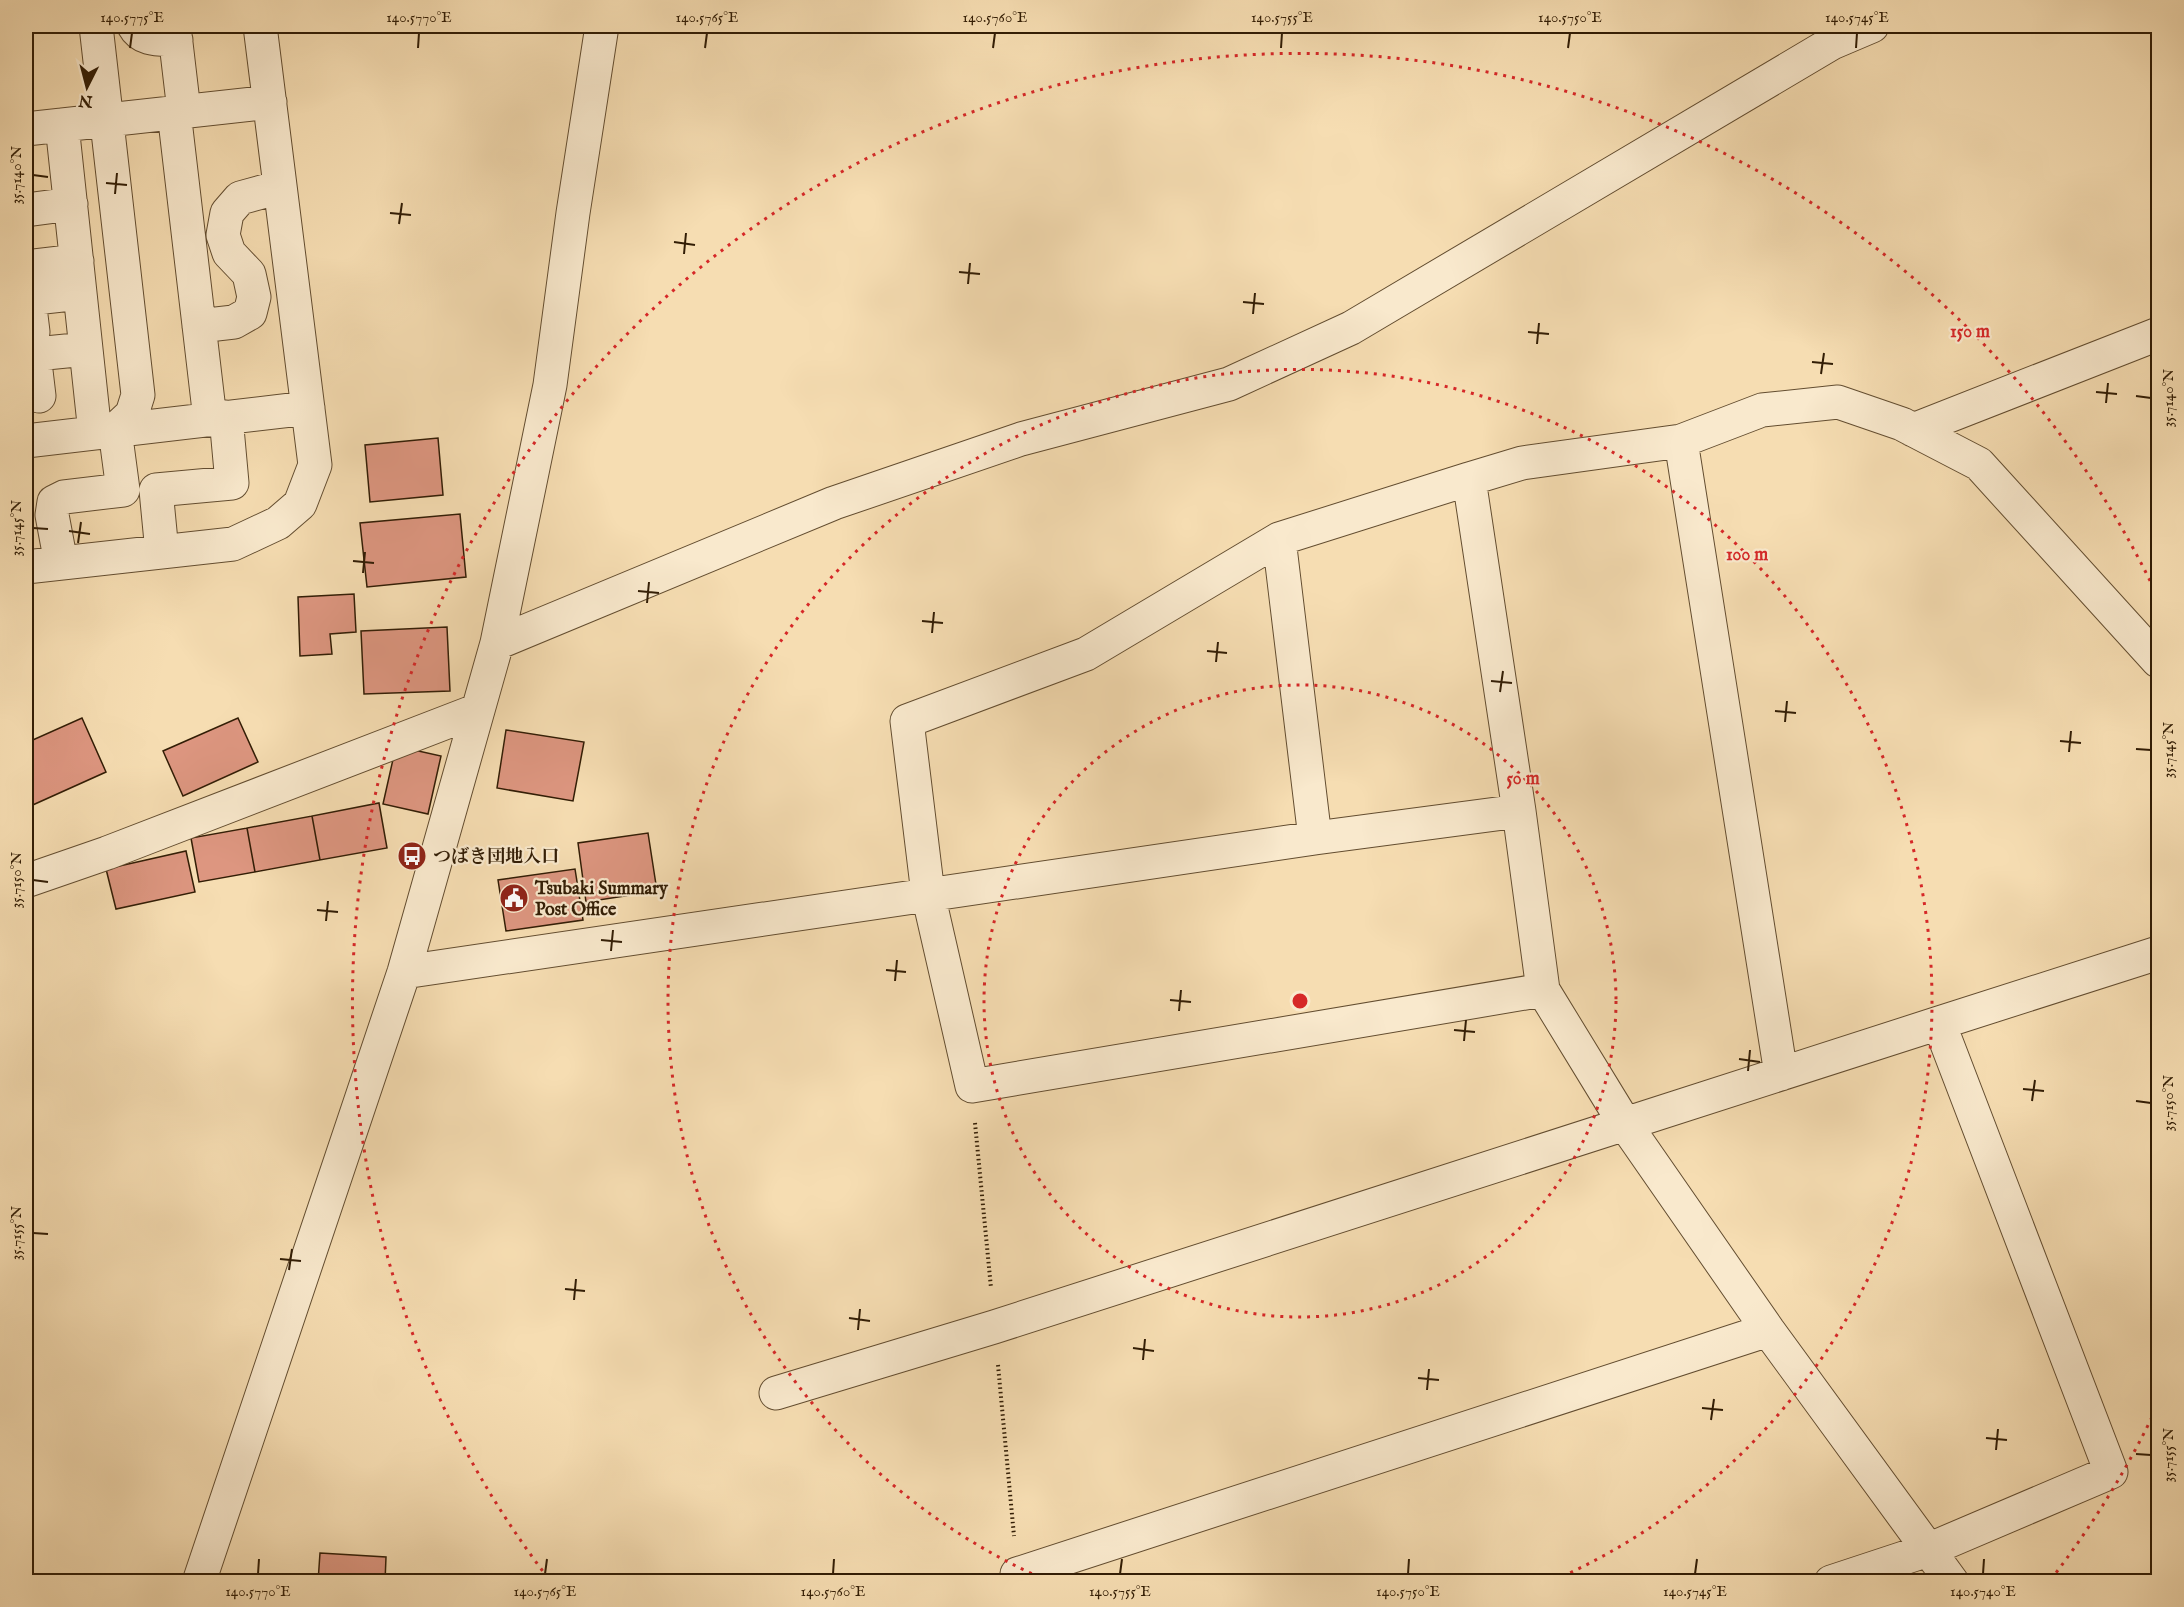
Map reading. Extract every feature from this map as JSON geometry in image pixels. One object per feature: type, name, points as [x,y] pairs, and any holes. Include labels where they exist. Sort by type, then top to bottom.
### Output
[{"type":"street","points":[[96,26],[138,395],[132,414],[105,432]]},
{"type":"street","points":[[134,26],[137,32],[149,38],[175,33],[179,112],[199,326],[232,483],[156,490],[162,552]]},
{"type":"street","points":[[26,567],[233,544],[278,523],[300,504],[315,465],[260,26]]},
{"type":"street","points":[[199,1581],[404,972],[497,643],[550,385],[573,213],[602,26]]},
{"type":"street","points":[[497,643],[834,503],[1021,439],[1229,384],[1351,328],[1832,42],[1872,26]]},
{"type":"street","points":[[26,129],[270,102]]},
{"type":"street","points":[[61,563],[52,516],[54,502],[64,497],[123,490],[105,432],[86,349],[62,125]]},
{"type":"street","points":[[199,326],[234,322],[250,313],[254,297],[249,274],[229,253],[223,235],[227,213],[240,198],[280,187]]},
{"type":"street","points":[[26,210],[71,204]]},
{"type":"street","points":[[26,267],[79,277]]},
{"type":"street","points":[[39,396],[31,347],[27,299],[79,277]]},
{"type":"street","points":[[1913,430],[2158,334]]},
{"type":"street","points":[[31,347],[86,349]]},
{"type":"street","points":[[1543,990],[972,1086],[928,894],[907,721],[1086,654],[1279,539],[1522,463],[1681,441],[1762,410],[1838,402],[1913,430],[1979,464],[2158,661]]},
{"type":"street","points":[[26,441],[308,408]]},
{"type":"street","points":[[1681,441],[1780,1074]]},
{"type":"street","points":[[1469,479],[1519,811],[1543,990],[1625,1124],[1768,1330],[1952,1581]]},
{"type":"street","points":[[1279,539],[1315,838]]},
{"type":"street","points":[[26,881],[118,849],[478,710]]},
{"type":"street","points":[[404,972],[1315,838],[1519,811]]},
{"type":"street","points":[[776,1393],[994,1327],[2158,953]]},
{"type":"street","points":[[1831,1581],[1928,1550],[2111,1472],[1939,1023]]},
{"type":"street","points":[[1017,1574],[1768,1330]]},
{"type":"building","points":[[438,438],[443,495],[370,502],[365,445]]},
{"type":"building","points":[[460,514],[466,577],[367,587],[360,523]]},
{"type":"building","points":[[354,594],[356,632],[330,634],[332,654],[300,656],[298,597]]},
{"type":"building","points":[[447,627],[450,691],[364,694],[361,631]]},
{"type":"building","points":[[82,718],[106,772],[26,808],[26,743]]},
{"type":"building","points":[[238,718],[258,762],[183,796],[163,751]]},
{"type":"building","points":[[506,730],[584,742],[573,801],[497,788]]},
{"type":"building","points":[[396,746],[441,756],[428,814],[383,804]]},
{"type":"building","points":[[379,803],[387,848],[320,860],[312,816]]},
{"type":"building","points":[[312,816],[320,860],[255,872],[247,828]]},
{"type":"building","points":[[247,828],[255,872],[199,882],[191,838]]},
{"type":"building","points":[[648,833],[657,891],[586,902],[578,843]]},
{"type":"building","points":[[186,851],[195,892],[116,909],[106,869]]},
{"type":"building","points":[[575,869],[583,920],[506,931],[498,880]]},
{"type":"building","points":[[320,1553],[386,1557],[385,1582],[318,1582]]},
{"type":"place","name":"つばき団地入口","points":[[412,856]]},
{"type":"place","name":"Tsubaki Summary Post Office","points":[[514,898]]}]
